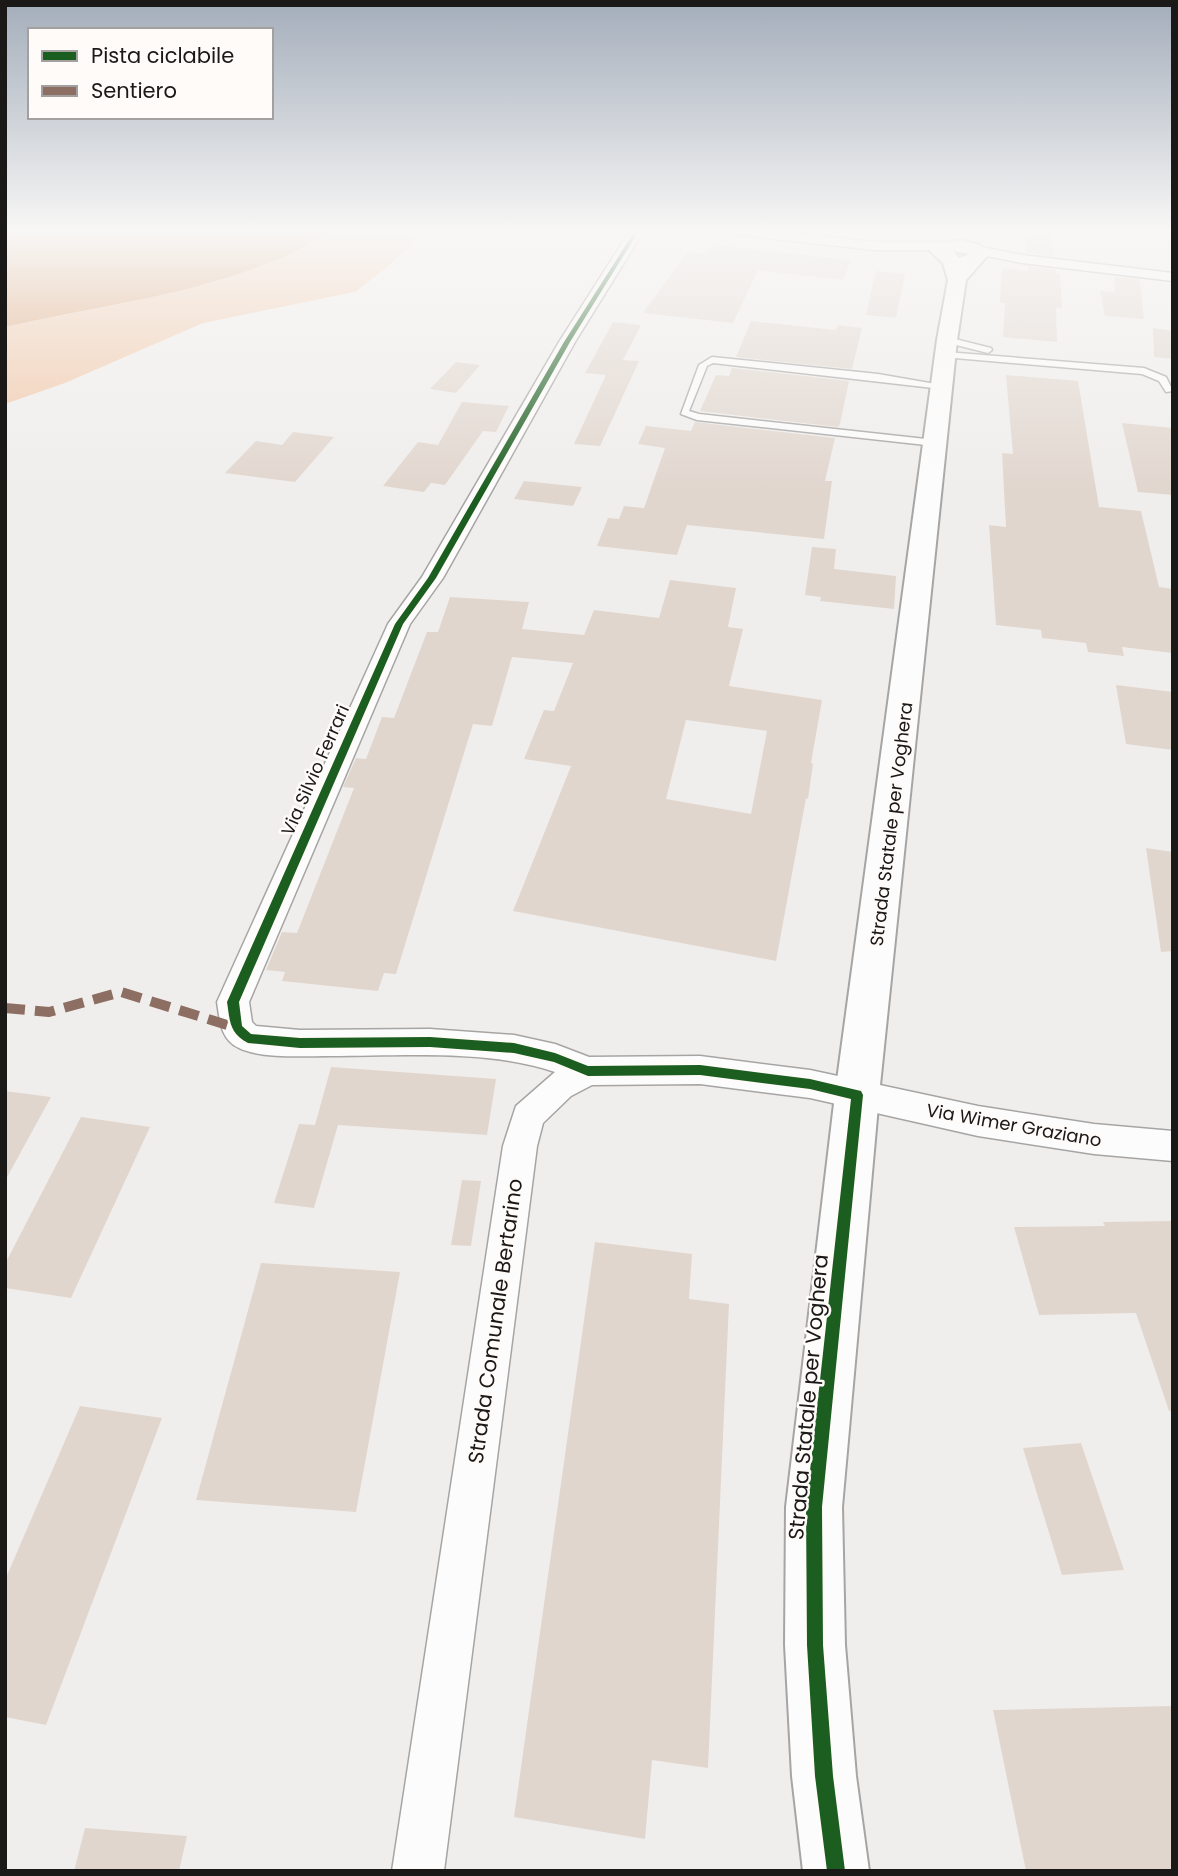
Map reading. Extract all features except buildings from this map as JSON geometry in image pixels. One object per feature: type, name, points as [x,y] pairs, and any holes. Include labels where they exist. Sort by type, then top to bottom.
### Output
[{"type":"main road","name":"Strada Statale per Voghera","points":[[836,1871],[824,1776],[815,1645],[814,1507],[857,1095],[951,317]]},
{"type":"street","name":"Via Silvio Ferrari","points":[[583,317],[432,578],[399,624],[233,1002],[237,1028],[248,1038],[299,1043],[430,1042],[514,1048],[555,1058],[588,1071]]},
{"type":"street","name":"Strada Comunale Bertarino","points":[[418,1871],[520,1146],[528,1116],[559,1086],[588,1071],[700,1070],[810,1084],[857,1095]]},
{"type":"street","name":"Via Wimer Graziano","points":[[857,1095],[978,1121],[1094,1139],[1173,1146]]},
{"type":"lane","points":[[946,347],[1031,360],[1144,371],[1163,379],[1170,390]]},
{"type":"lane","points":[[946,347],[1031,360]]},
{"type":"lane","points":[[935,443],[697,417],[684,412],[703,365],[712,360],[942,386]]},
{"type":"shaded area","points":[[5,317],[58,317],[5,327]]},
{"type":"shaded area","points":[[58,317],[235,317],[203,323],[65,383],[5,404],[5,327]]},
{"type":"marked path","points":[[5,1008],[49,1012],[121,992],[237,1028]]},
{"type":"cycle path","points":[[583,317],[432,578],[399,624],[233,1002],[237,1028],[248,1038],[300,1043],[430,1042],[514,1048],[555,1058],[588,1071],[700,1070],[810,1084],[857,1095],[814,1507],[815,1645],[824,1776],[836,1871]]}]
